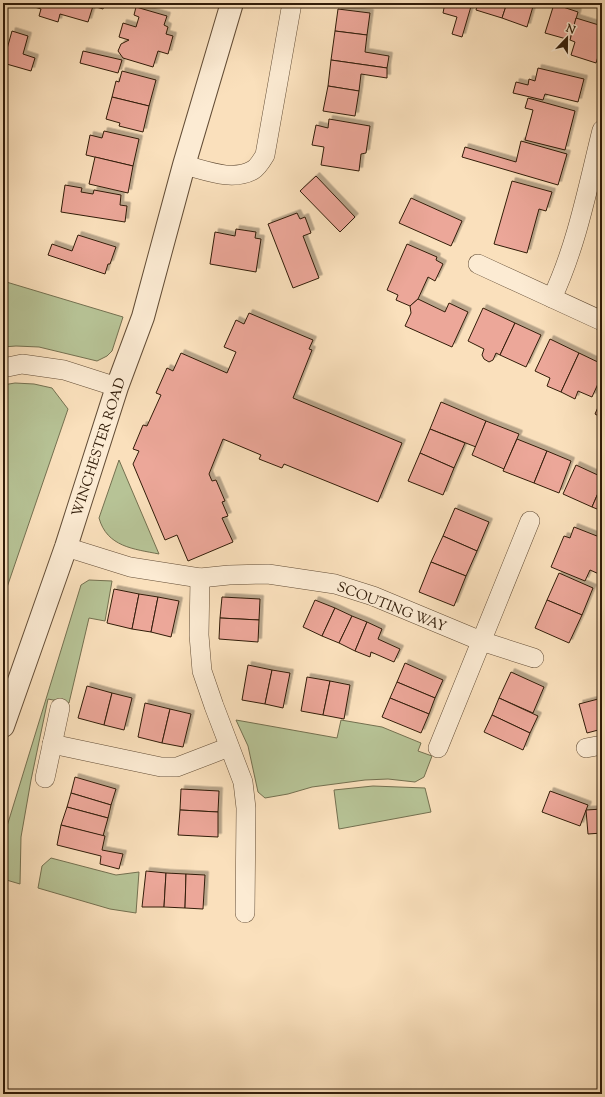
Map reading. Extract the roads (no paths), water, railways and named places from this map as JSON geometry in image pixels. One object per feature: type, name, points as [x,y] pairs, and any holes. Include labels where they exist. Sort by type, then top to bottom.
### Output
[{"type":"street","name":"WINCHESTER ROAD","points":[[3,726],[66,547],[117,387],[143,317],[184,165],[232,3]]},
{"type":"street","points":[[184,165],[221,175],[240,174],[254,169],[265,155],[292,3]]},
{"type":"street","points":[[552,298],[563,275],[571,252],[602,130]]},
{"type":"street","points":[[478,264],[602,321]]},
{"type":"street","points":[[3,368],[22,364],[64,370],[117,387]]},
{"type":"street","points":[[438,748],[530,521]]},
{"type":"street","name":"SCOUTING WAY","points":[[66,547],[130,567],[200,578],[230,575],[268,574],[335,584],[373,596],[481,641],[534,658]]},
{"type":"street","points":[[200,578],[199,635],[202,671],[243,782],[246,808],[245,913]]},
{"type":"street","points":[[45,778],[60,708]]},
{"type":"street","points":[[52,744],[161,767],[177,767],[229,747]]}]
